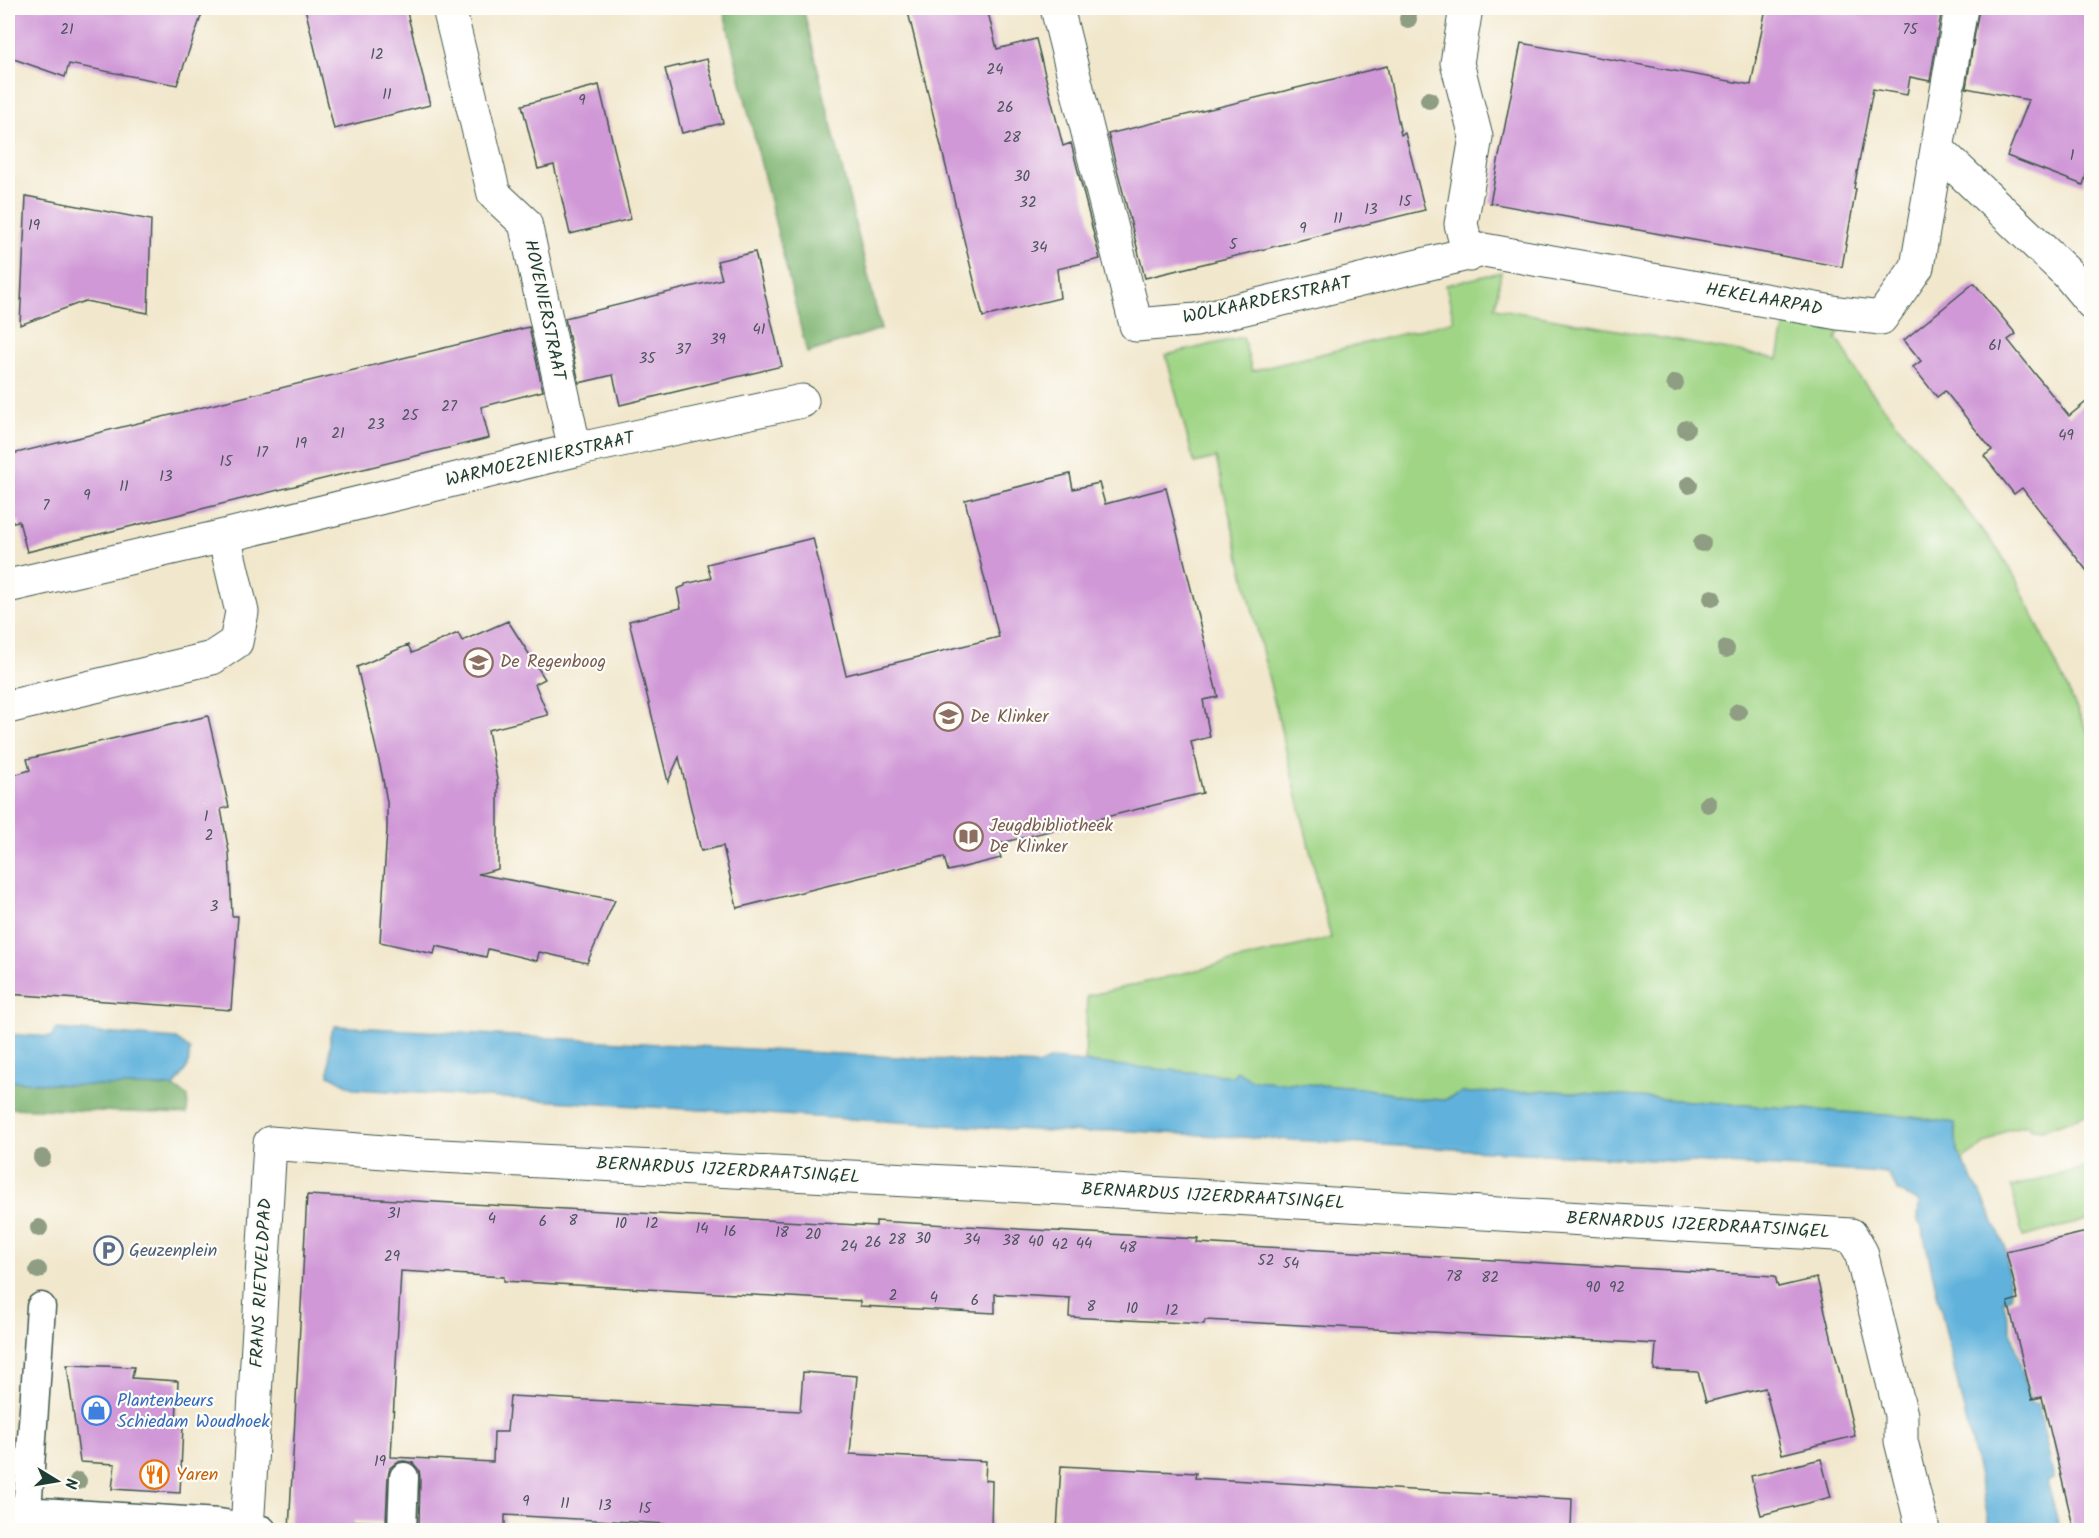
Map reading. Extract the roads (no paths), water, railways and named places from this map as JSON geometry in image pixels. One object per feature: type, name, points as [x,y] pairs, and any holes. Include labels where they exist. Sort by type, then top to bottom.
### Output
[{"type":"street","name":"HOVENIERSTRAAT","points":[[449,8],[495,194],[525,223],[575,450]]},
{"type":"street","name":"WOLKAARDERSTRAAT","points":[[1057,8],[1136,325],[1196,320],[1469,255]]},
{"type":"street","points":[[1466,8],[1457,63],[1476,137],[1461,224],[1469,255]]},
{"type":"street","points":[[1961,8],[1937,149],[2067,273],[2091,303]]},
{"type":"street","name":"HEKELAARPAD","points":[[1469,255],[1484,250],[1838,313],[1881,318],[1917,267],[1937,149]]},
{"type":"street","name":"WARMOEZENIERSTRAAT","points":[[224,536],[575,450],[802,401]]},
{"type":"street","points":[[8,586],[224,536],[242,612],[236,642],[212,658],[8,707]]},
{"type":"street","name":"BERNARDUS IJZERDRAATSINGEL","points":[[270,1143],[422,1155],[1064,1188],[1851,1235],[1861,1252],[1901,1415],[1901,1441],[1923,1530]]},
{"type":"street","name":"FRANS RIETVELDPAD","points":[[252,1530],[270,1143]]},
{"type":"street","points":[[41,1307],[17,1510],[219,1523],[252,1530]]},
{"type":"street","points":[[402,1530],[405,1477]]},
{"type":"water","points":[[335,1026],[1038,1065],[1051,1059],[1233,1076],[1237,1071],[1251,1080],[1362,1088],[1411,1098],[1444,1100],[1462,1093],[1555,1091],[1911,1117],[1955,1123],[1957,1151],[1984,1200],[2005,1247],[2011,1297],[2003,1300],[2031,1404],[2038,1403],[2054,1479],[2047,1481],[2060,1530],[1991,1530],[1922,1227],[1918,1222],[1919,1202],[1898,1191],[1887,1173],[1112,1130],[1089,1133],[1047,1131],[355,1089],[329,1075],[330,1035]]},
{"type":"water","points":[[55,1029],[176,1039],[190,1049],[188,1066],[174,1087],[8,1081],[8,1034],[52,1037]]},
{"type":"place","name":"De Regenboog","points":[[479,662]]},
{"type":"place","name":"De Klinker","points":[[949,717]]},
{"type":"place","name":"Jeugdbibliotheek De Klinker","points":[[968,836]]},
{"type":"place","name":"Geuzenplein","points":[[108,1251]]},
{"type":"place","name":"Plantenbeurs Schiedam Woudhoek","points":[[96,1411]]},
{"type":"place","name":"Yaren","points":[[155,1475]]}]
